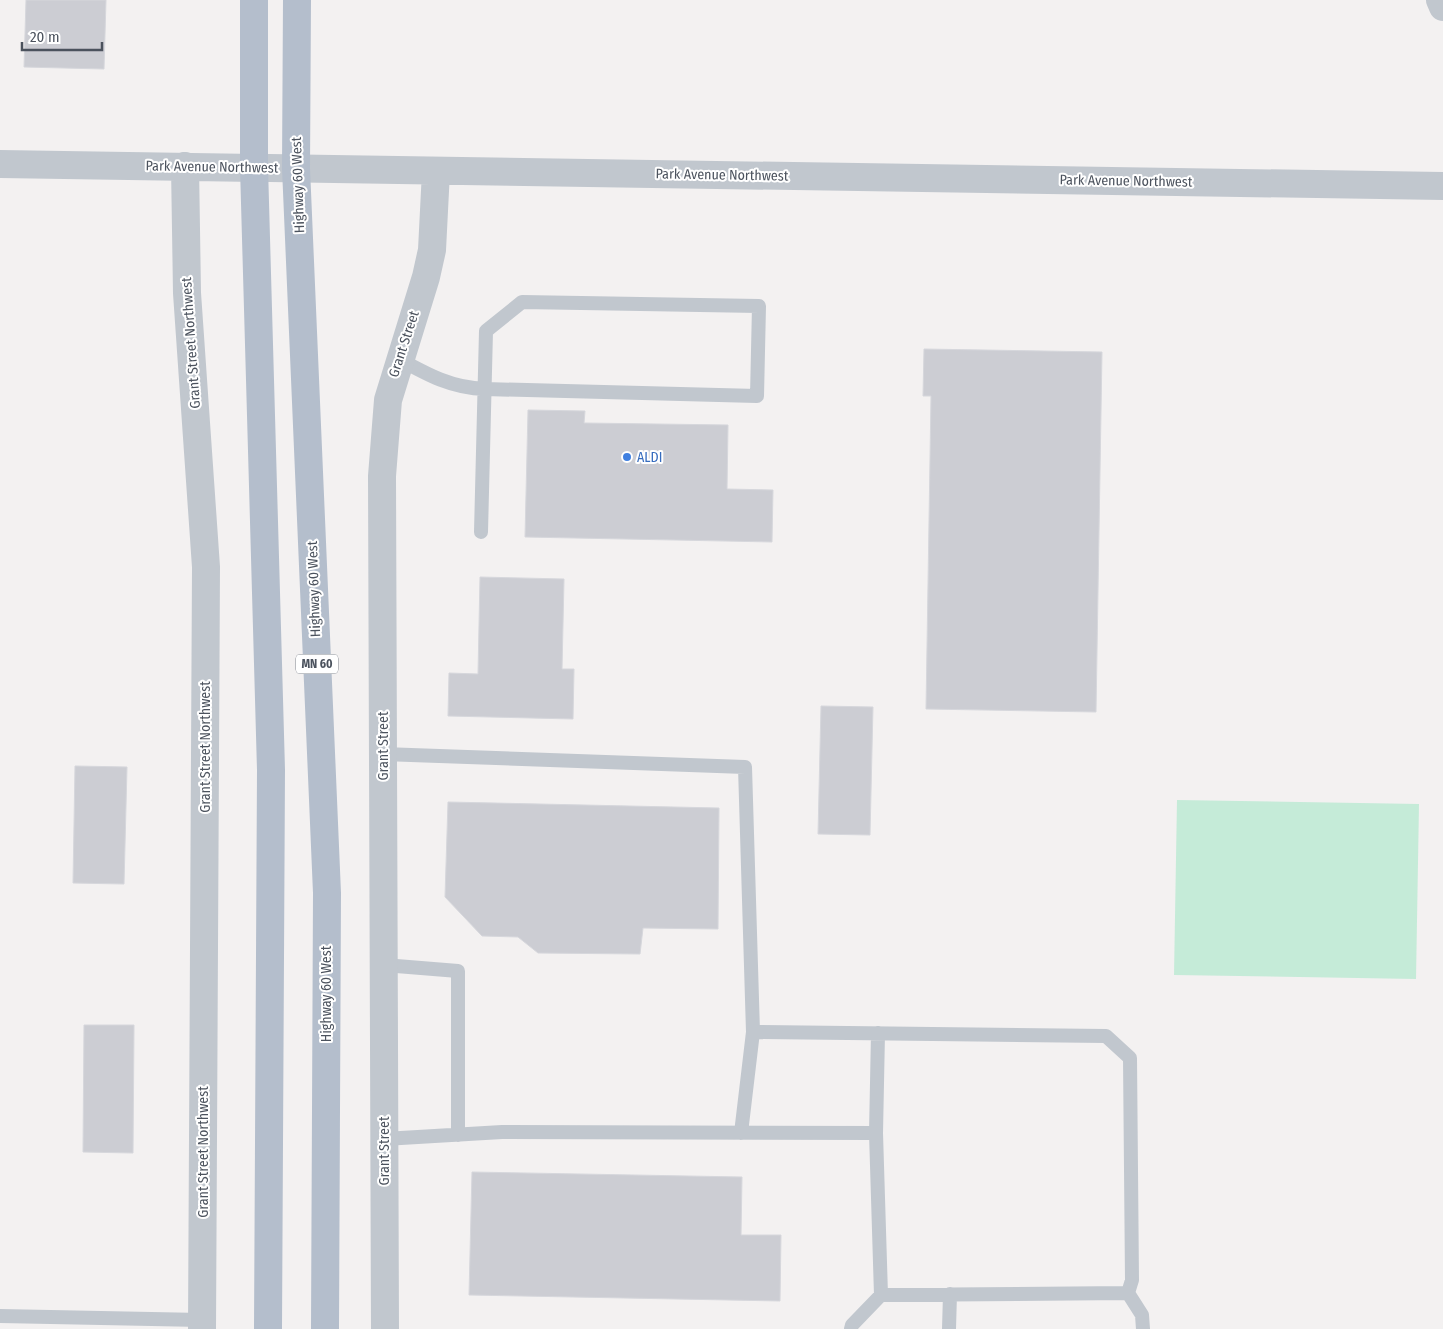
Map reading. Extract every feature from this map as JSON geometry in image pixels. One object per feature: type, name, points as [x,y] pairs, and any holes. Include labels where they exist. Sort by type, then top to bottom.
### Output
[{"type":"main road","points":[[254,0],[254,167],[271,770],[268,1329]]},
{"type":"main road","name":"Highway 60 West","points":[[297,0],[296,168],[326,893],[325,1329]]},
{"type":"street","points":[[1440,0],[1443,7]]},
{"type":"street","name":"Park Avenue Northwest","points":[[0,164],[1443,186]]},
{"type":"street","name":"Grant Street Northwest","points":[[185,166],[187,293],[206,567],[202,1325]]},
{"type":"street","name":"Grant Street","points":[[385,1329],[382,476],[385,418],[399,359],[426,277],[432,250],[436,170]]},
{"type":"lane","points":[[399,359],[438,380],[465,389],[485,389],[757,396],[759,306],[522,302],[486,331],[485,389],[481,532]]},
{"type":"lane","points":[[383,754],[745,767],[753,1032],[741,1133]]},
{"type":"lane","points":[[384,965],[458,971],[458,1135]]},
{"type":"lane","points":[[753,1032],[1106,1036],[1130,1058],[1132,1280],[1128,1293],[1142,1315],[1143,1329]]},
{"type":"lane","points":[[851,1329],[852,1325],[881,1294],[876,1133],[878,1033]]},
{"type":"lane","points":[[384,1139],[502,1132],[876,1133]]},
{"type":"lane","points":[[881,1294],[1128,1293]]},
{"type":"lane","points":[[950,1294],[950,1329]]},
{"type":"lane","points":[[0,1316],[140,1324],[202,1325]]},
{"type":"green space","points":[[1177,800],[1419,804],[1416,979],[1174,975]]},
{"type":"building","points":[[26,0],[106,0],[104,69],[24,67]]},
{"type":"building","points":[[924,349],[1102,352],[1096,712],[926,709],[931,396],[923,396]]},
{"type":"building","name":"ALDI","points":[[528,410],[585,411],[584,423],[728,425],[727,489],[773,490],[772,542],[525,537]]},
{"type":"building","points":[[480,577],[564,579],[562,669],[574,669],[573,719],[448,716],[449,673],[478,674]]},
{"type":"building","points":[[821,706],[873,707],[870,835],[818,834]]},
{"type":"building","points":[[75,766],[127,767],[124,884],[73,883]]},
{"type":"building","points":[[448,802],[719,808],[718,929],[643,928],[640,954],[538,953],[518,937],[482,936],[445,897]]},
{"type":"building","points":[[84,1025],[134,1025],[133,1153],[83,1152]]},
{"type":"building","points":[[472,1172],[742,1177],[741,1235],[781,1235],[780,1301],[469,1295]]},
{"type":"place","name":"ALDI","points":[[627,457]]}]
